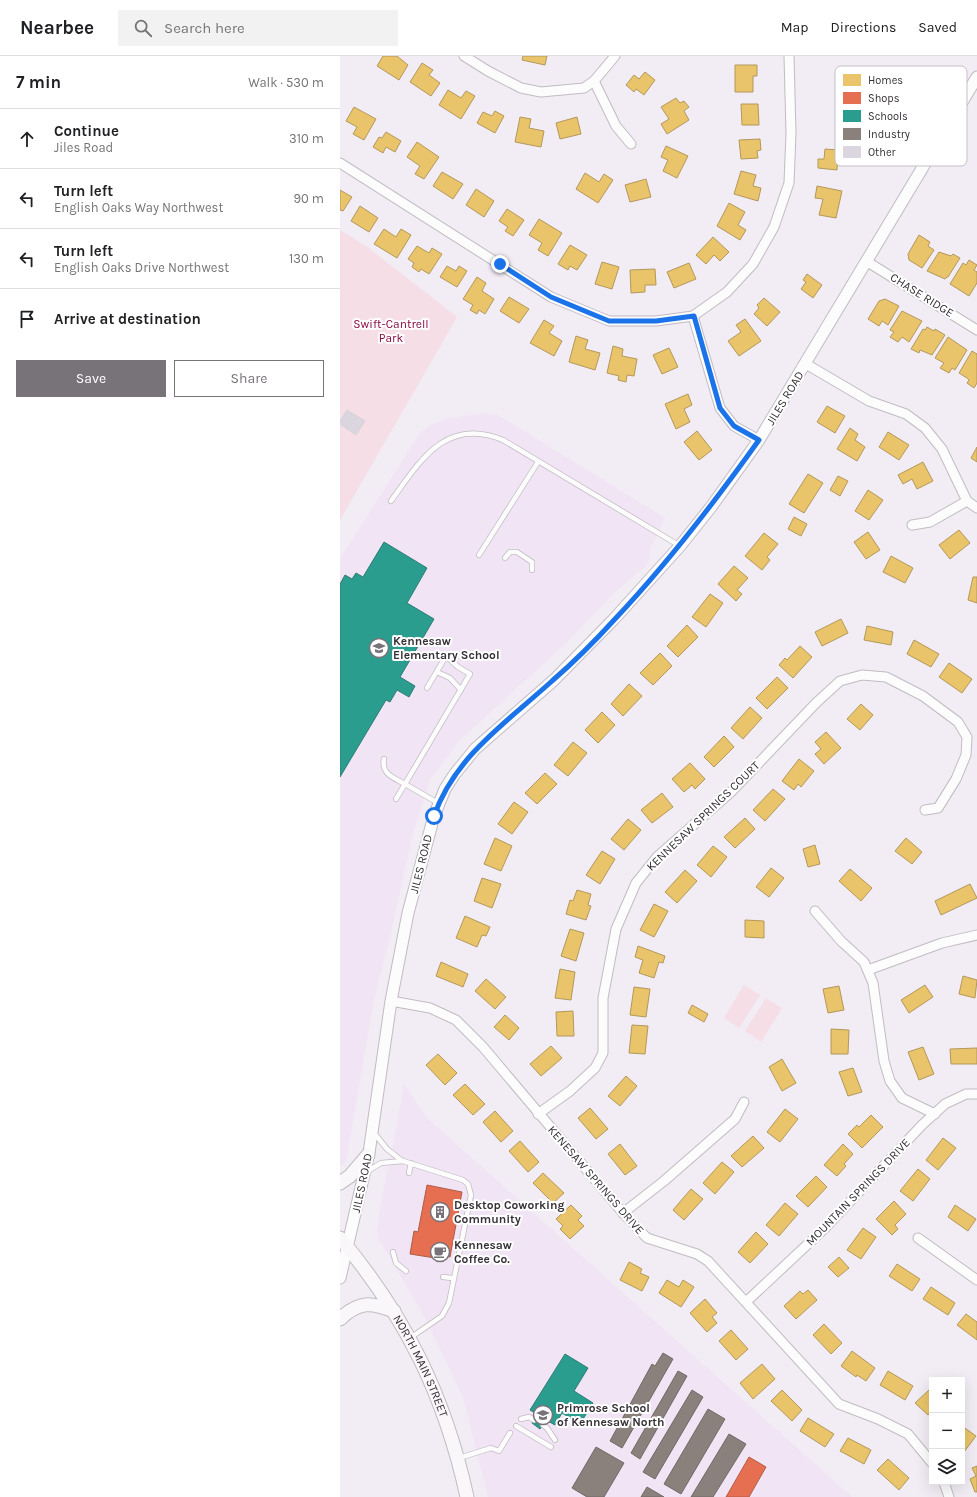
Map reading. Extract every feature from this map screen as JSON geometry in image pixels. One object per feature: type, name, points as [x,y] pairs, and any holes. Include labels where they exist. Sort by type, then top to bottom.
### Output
[{"type":"main road","points":[[340,1182],[350,1176],[368,1155]]},
{"type":"main road","name":"NORTH MAIN STREET","points":[[344,1242],[368,1272],[410,1338],[437,1395],[459,1458],[468,1497]]},
{"type":"main road","points":[[340,1319],[350,1310],[362,1305],[375,1304],[394,1311]]},
{"type":"street","points":[[464,56],[488,71],[521,88],[542,92],[584,88],[594,81],[615,56]]},
{"type":"street","points":[[340,163],[551,297],[609,321],[656,321],[694,316],[727,292],[753,264],[774,227],[789,183],[791,133],[788,56]]},
{"type":"street","name":"JILES ROAD","points":[[967,94],[977,77]]},
{"type":"street","points":[[594,81],[616,126],[631,144]]},
{"type":"street","name":"JILES ROAD","points":[[340,1278],[344,1242],[368,1155],[391,1000],[410,906],[424,848],[438,803],[454,775],[475,749],[554,680],[583,652],[680,546],[759,440],[806,364],[923,166]]},
{"type":"street","name":"CHASE RIDGE","points":[[866,261],[977,330]]},
{"type":"street","points":[[694,316],[720,408],[734,426],[759,440]]},
{"type":"street","points":[[806,364],[869,401],[906,414],[924,428],[942,450],[967,501],[977,508]]},
{"type":"street","points":[[912,525],[930,522],[967,501]]},
{"type":"street","name":"KENNESAW SPRINGS COURT","points":[[538,1114],[570,1091],[595,1068],[603,1053],[603,998],[616,929],[636,883],[657,857],[732,791],[816,703],[840,681],[862,675],[886,677],[923,696],[958,722],[967,737],[966,755],[956,779],[938,808],[925,810]]},
{"type":"street","points":[[815,911],[841,941],[864,962],[868,970],[873,983],[884,1061],[890,1081],[902,1098],[935,1114]]},
{"type":"street","points":[[868,970],[942,944],[977,935]]},
{"type":"street","name":"KENESAW SPRINGS DRIVE","points":[[391,1000],[430,1008],[456,1020],[483,1047],[623,1213],[647,1238],[698,1254],[708,1260],[838,1404],[878,1419],[908,1434],[929,1459]]},
{"type":"street","name":"MOUNTAIN SPRINGS DRIVE","points":[[746,1302],[825,1228],[922,1125],[945,1104],[966,1094],[977,1094]]},
{"type":"street","points":[[623,1213],[664,1181],[734,1119],[744,1102]]},
{"type":"street","points":[[918,1238],[977,1280]]},
{"type":"street","points":[[945,1485],[949,1497]]},
{"type":"lane","points":[[391,501],[424,457],[440,443],[459,434],[482,433],[503,440],[680,546]]},
{"type":"lane","points":[[479,555],[538,462]]},
{"type":"lane","points":[[506,558],[510,552],[516,552],[532,562],[532,570]]},
{"type":"lane","points":[[396,799],[470,674],[458,667],[446,656],[427,688]]},
{"type":"lane","points":[[437,672],[450,678],[461,690]]},
{"type":"lane","points":[[384,759],[383,765],[386,772],[438,803]]},
{"type":"lane","points":[[372,1130],[387,1149],[403,1160],[463,1180],[471,1189],[466,1220],[446,1309],[434,1321],[410,1338]]},
{"type":"lane","points":[[364,1173],[381,1163],[403,1160]]},
{"type":"lane","points":[[409,1173],[411,1163]]},
{"type":"lane","points":[[393,1252],[396,1263],[406,1271]]},
{"type":"lane","points":[[443,1277],[452,1278]]},
{"type":"lane","points":[[521,1419],[529,1417],[534,1420]]},
{"type":"lane","points":[[543,1425],[547,1428],[555,1440]]},
{"type":"lane","points":[[516,1426],[551,1447]]},
{"type":"lane","points":[[459,1458],[490,1448],[499,1451],[510,1433]]},
{"type":"shaded area","points":[[483,413],[498,415],[665,518],[651,547],[646,566],[615,592],[567,642],[459,741],[430,780],[412,837],[390,937],[374,999],[346,1162],[340,1167],[340,559],[420,433],[429,426],[446,419]]},
{"type":"shaded area","points":[[404,1084],[427,1118],[852,1497],[488,1497],[463,1397],[423,1314],[378,1238],[377,1230],[382,1197]]},
{"type":"green space","name":"Swift-Cantrell Park","points":[[340,230],[366,246],[457,317],[340,520]]},
{"type":"green space","points":[[744,985],[760,995],[739,1028],[724,1018]]},
{"type":"green space","points":[[766,998],[782,1008],[761,1042],[745,1031]]},
{"type":"building: Homes","points":[[383,56],[397,56],[408,65],[399,80],[377,66]]},
{"type":"building: Homes","points":[[523,56],[547,56],[545,65],[522,60]]},
{"type":"building: Homes","points":[[422,63],[433,70],[429,75],[440,83],[431,96],[410,82]]},
{"type":"building: Homes","points":[[735,65],[757,65],[757,76],[753,76],[753,92],[735,92]]},
{"type":"building: Homes","points":[[645,72],[655,80],[644,95],[636,89],[634,92],[626,85],[634,75],[639,79]]},
{"type":"building: Homes","points":[[448,90],[461,98],[466,91],[475,96],[461,119],[439,105]]},
{"type":"building: Homes","points":[[676,98],[680,103],[684,101],[689,107],[684,111],[689,120],[667,134],[661,124],[669,119],[661,107]]},
{"type":"building: Homes","points":[[741,104],[758,104],[759,125],[742,125]]},
{"type":"building: Homes","points":[[354,107],[376,119],[364,140],[353,134],[357,127],[346,121]]},
{"type":"building: Homes","points":[[495,111],[504,116],[495,133],[477,123],[483,112],[492,116]]},
{"type":"building: Homes","points":[[520,117],[531,119],[529,128],[544,131],[541,147],[515,142]]},
{"type":"building: Homes","points":[[577,117],[581,134],[560,139],[556,123]]},
{"type":"building: Homes","points":[[386,132],[401,141],[395,152],[386,147],[383,153],[373,147],[379,137],[382,138]]},
{"type":"building: Homes","points":[[760,139],[761,150],[757,151],[758,158],[741,159],[739,140]]},
{"type":"building: Homes","points":[[417,142],[439,157],[424,179],[415,174],[420,166],[407,157]]},
{"type":"building: Homes","points":[[666,146],[688,156],[677,178],[663,171],[668,160],[661,157]]},
{"type":"building: Homes","points":[[825,149],[835,150],[835,166],[837,166],[837,170],[818,168],[818,159],[824,159]]},
{"type":"building: Homes","points":[[741,171],[756,175],[753,186],[761,188],[758,201],[734,194]]},
{"type":"building: Homes","points":[[442,172],[463,184],[453,199],[433,186]]},
{"type":"building: Homes","points":[[585,173],[599,182],[604,174],[613,180],[598,203],[576,189]]},
{"type":"building: Homes","points":[[646,179],[651,197],[630,202],[625,185]]},
{"type":"building: Homes","points":[[817,186],[842,191],[836,218],[819,215],[823,199],[815,198]]},
{"type":"building: Homes","points":[[476,189],[494,201],[484,217],[466,205]]},
{"type":"building: Homes","points":[[340,190],[352,197],[343,211],[340,210]]},
{"type":"building: Homes","points":[[729,203],[745,212],[738,225],[746,230],[740,240],[717,226]]},
{"type":"building: Homes","points":[[360,206],[378,218],[369,232],[351,221]]},
{"type":"building: Homes","points":[[507,209],[524,220],[513,236],[505,231],[508,227],[499,221]]},
{"type":"building: Homes","points":[[539,219],[562,233],[548,256],[538,250],[542,243],[529,235]]},
{"type":"building: Homes","points":[[384,229],[396,237],[401,229],[411,235],[397,258],[374,244]]},
{"type":"building: Homes","points":[[919,235],[930,242],[928,246],[934,250],[922,268],[909,260],[908,254]]},
{"type":"building: Homes","points":[[713,237],[729,252],[720,261],[714,255],[706,264],[696,255]]},
{"type":"building: Homes","points":[[570,245],[587,255],[577,270],[570,266],[568,270],[558,264]]},
{"type":"building: Homes","points":[[417,246],[429,253],[432,248],[442,254],[429,274],[421,269],[419,272],[412,267],[414,263],[408,259]]},
{"type":"building: Homes","points":[[939,252],[951,256],[953,254],[960,258],[948,277],[945,279],[927,271]]},
{"type":"building: Homes","points":[[969,260],[977,265],[974,270],[977,272],[977,283],[969,296],[950,284],[963,263],[966,265]]},
{"type":"building: Homes","points":[[602,262],[619,267],[612,289],[595,284]]},
{"type":"building: Homes","points":[[689,263],[696,279],[674,288],[667,272]]},
{"type":"building: Homes","points":[[447,266],[456,271],[459,266],[467,271],[457,287],[440,277]]},
{"type":"building: Homes","points":[[655,269],[656,285],[645,285],[645,292],[631,293],[630,270]]},
{"type":"building: Homes","points":[[807,274],[822,285],[813,298],[801,289],[806,282],[803,280]]},
{"type":"building: Homes","points":[[477,277],[486,283],[482,291],[494,299],[485,314],[479,310],[477,314],[470,310],[473,305],[463,299]]},
{"type":"building: Homes","points":[[509,297],[529,309],[519,323],[500,311]]},
{"type":"building: Homes","points":[[764,298],[780,312],[767,326],[754,314],[759,308],[757,305]]},
{"type":"building: Homes","points":[[885,299],[899,306],[888,325],[882,321],[879,326],[868,319],[879,301]]},
{"type":"building: Homes","points":[[902,311],[922,321],[909,342],[902,337],[898,342],[890,337],[894,332],[890,330]]},
{"type":"building: Homes","points":[[745,319],[761,341],[739,356],[728,341],[741,332],[736,325]]},
{"type":"building: Homes","points":[[544,320],[554,326],[549,333],[562,341],[554,356],[530,343]]},
{"type":"building: Homes","points":[[927,327],[934,331],[935,329],[945,335],[932,355],[920,350],[919,353],[911,349],[923,329],[925,330]]},
{"type":"building: Homes","points":[[576,336],[588,340],[585,349],[600,353],[595,370],[569,362]]},
{"type":"building: Homes","points":[[948,337],[967,350],[955,370],[952,368],[949,373],[940,368],[944,363],[935,358]]},
{"type":"building: Homes","points":[[613,346],[623,349],[622,356],[637,359],[634,376],[627,375],[626,382],[618,380],[619,376],[607,373]]},
{"type":"building: Homes","points":[[669,348],[678,367],[662,374],[653,355]]},
{"type":"building: Homes","points":[[972,351],[977,354],[977,383],[974,388],[967,383],[969,380],[967,378],[959,373]]},
{"type":"building: Homes","points":[[688,394],[692,405],[684,409],[690,422],[676,429],[665,404]]},
{"type":"building: Homes","points":[[827,406],[845,416],[835,433],[817,422]]},
{"type":"building: Homes","points":[[850,428],[858,434],[855,440],[865,447],[857,461],[837,449]]},
{"type":"building: Homes","points":[[697,431],[712,450],[699,460],[684,442]]},
{"type":"building: Homes","points":[[888,432],[909,445],[899,460],[879,447]]},
{"type":"building: Homes","points":[[977,447],[977,462],[971,458]]},
{"type":"building: Homes","points":[[923,462],[933,481],[917,489],[912,479],[903,484],[898,475]]},
{"type":"building: Homes","points":[[808,474],[823,483],[804,513],[789,504]]},
{"type":"building: Homes","points":[[838,476],[848,481],[840,496],[830,490]]},
{"type":"building: Homes","points":[[868,490],[883,500],[869,520],[855,511]]},
{"type":"building: Homes","points":[[794,517],[807,524],[801,536],[788,529]]},
{"type":"building: Homes","points":[[959,530],[970,543],[950,559],[939,545]]},
{"type":"building: Homes","points":[[868,532],[880,550],[866,559],[854,542]]},
{"type":"building: Homes","points":[[764,533],[778,544],[767,557],[770,560],[762,570],[745,556]]},
{"type":"building: Homes","points":[[891,556],[913,568],[905,583],[883,572]]},
{"type":"building: Homes","points":[[734,566],[748,578],[737,590],[742,594],[736,601],[718,584]]},
{"type":"building: Homes","points":[[973,577],[977,577],[977,603],[968,600]]},
{"type":"building: Homes","points":[[710,594],[723,603],[706,627],[692,617]]},
{"type":"building: Homes","points":[[841,619],[848,633],[822,646],[815,632]]},
{"type":"building: Homes","points":[[687,625],[698,637],[678,657],[667,646]]},
{"type":"building: Homes","points":[[867,626],[893,632],[891,645],[864,640]]},
{"type":"building: Homes","points":[[914,640],[939,654],[931,667],[907,654]]},
{"type":"building: Homes","points":[[800,646],[812,657],[793,678],[779,665],[785,658],[787,660]]},
{"type":"building: Homes","points":[[660,653],[672,666],[653,685],[640,673]]},
{"type":"building: Homes","points":[[949,663],[972,679],[962,693],[939,677]]},
{"type":"building: Homes","points":[[777,677],[788,688],[767,709],[756,698]]},
{"type":"building: Homes","points":[[629,684],[642,696],[623,716],[611,704]]},
{"type":"building: Homes","points":[[861,704],[873,715],[860,730],[847,719]]},
{"type":"building: Homes","points":[[750,707],[762,718],[743,739],[731,728]]},
{"type":"building: Homes","points":[[602,712],[615,725],[598,743],[585,730]]},
{"type":"building: Homes","points":[[826,732],[841,748],[824,764],[815,754],[821,749],[815,742]]},
{"type":"building: Homes","points":[[724,736],[734,747],[714,767],[704,757]]},
{"type":"building: Homes","points":[[573,742],[587,753],[568,776],[554,765]]},
{"type":"building: Homes","points":[[799,759],[814,771],[801,787],[798,784],[794,790],[782,781]]},
{"type":"building: Homes","points":[[690,763],[705,779],[695,789],[692,785],[684,792],[672,779]]},
{"type":"building: Homes","points":[[545,773],[557,784],[537,804],[525,793]]},
{"type":"building: Homes","points":[[773,789],[785,799],[765,821],[753,810]]},
{"type":"building: Homes","points":[[662,793],[673,807],[652,823],[641,810]]},
{"type":"building: Homes","points":[[514,802],[528,812],[512,834],[498,824]]},
{"type":"building: Homes","points":[[745,818],[755,829],[735,848],[724,837]]},
{"type":"building: Homes","points":[[628,819],[641,830],[624,850],[611,839]]},
{"type":"building: Homes","points":[[495,838],[512,846],[501,871],[484,864]]},
{"type":"building: Homes","points":[[906,838],[922,852],[912,864],[895,851]]},
{"type":"building: Homes","points":[[815,845],[820,864],[808,867],[803,849]]},
{"type":"building: Homes","points":[[713,846],[727,857],[711,877],[697,865]]},
{"type":"building: Homes","points":[[602,851],[615,859],[600,884],[586,875]]},
{"type":"building: Homes","points":[[771,868],[784,878],[769,897],[756,887]]},
{"type":"building: Homes","points":[[850,869],[872,888],[861,901],[839,881]]},
{"type":"building: Homes","points":[[685,870],[697,881],[677,903],[665,892]]},
{"type":"building: Homes","points":[[482,878],[501,884],[492,908],[474,901]]},
{"type":"building: Homes","points":[[970,884],[977,898],[941,915],[935,901]]},
{"type":"building: Homes","points":[[577,890],[591,894],[588,905],[591,906],[586,920],[566,914],[570,900],[573,901]]},
{"type":"building: Homes","points":[[654,904],[668,911],[654,937],[640,930]]},
{"type":"building: Homes","points":[[465,916],[490,927],[486,936],[482,935],[477,947],[456,938]]},
{"type":"building: Homes","points":[[745,920],[764,921],[764,938],[745,937]]},
{"type":"building: Homes","points":[[570,929],[584,933],[576,961],[561,956]]},
{"type":"building: Homes","points":[[638,946],[665,956],[663,963],[659,962],[654,978],[639,973],[643,960],[635,957]]},
{"type":"building: Homes","points":[[441,962],[468,974],[463,987],[436,976]]},
{"type":"building: Homes","points":[[560,969],[575,972],[571,1000],[555,998]]},
{"type":"building: Homes","points":[[963,976],[977,980],[975,998],[959,994]]},
{"type":"building: Homes","points":[[486,979],[506,997],[495,1009],[475,991]]},
{"type":"building: Homes","points":[[925,985],[933,997],[909,1013],[901,1000]]},
{"type":"building: Homes","points":[[839,986],[844,1010],[828,1013],[823,989]]},
{"type":"building: Homes","points":[[634,987],[650,989],[646,1017],[630,1015]]},
{"type":"building: Homes","points":[[692,1005],[708,1014],[704,1022],[688,1013]]},
{"type":"building: Homes","points":[[573,1011],[574,1036],[557,1036],[556,1012]]},
{"type":"building: Homes","points":[[505,1015],[519,1028],[509,1040],[494,1027]]},
{"type":"building: Homes","points":[[632,1025],[648,1026],[645,1054],[629,1053]]},
{"type":"building: Homes","points":[[831,1029],[849,1030],[848,1054],[831,1054]]},
{"type":"building: Homes","points":[[551,1046],[562,1058],[541,1076],[530,1064]]},
{"type":"building: Homes","points":[[923,1047],[934,1074],[919,1080],[908,1052]]},
{"type":"building: Homes","points":[[977,1048],[977,1064],[951,1064],[950,1049]]},
{"type":"building: Homes","points":[[438,1054],[457,1073],[445,1085],[426,1065]]},
{"type":"building: Homes","points":[[782,1059],[796,1083],[782,1091],[769,1067]]},
{"type":"building: Homes","points":[[853,1068],[862,1092],[848,1096],[839,1072]]},
{"type":"building: Homes","points":[[626,1076],[637,1086],[620,1106],[608,1096]]},
{"type":"building: Homes","points":[[465,1084],[485,1104],[473,1115],[453,1095]]},
{"type":"building: Homes","points":[[590,1108],[608,1129],[596,1139],[578,1118]]},
{"type":"building: Homes","points":[[785,1109],[798,1119],[780,1142],[767,1132]]},
{"type":"building: Homes","points":[[495,1111],[513,1131],[501,1142],[483,1122]]},
{"type":"building: Homes","points":[[871,1115],[883,1127],[862,1148],[848,1134],[857,1125],[859,1127]]},
{"type":"building: Homes","points":[[753,1136],[764,1148],[742,1167],[731,1156]]},
{"type":"building: Homes","points":[[943,1138],[956,1148],[938,1170],[926,1160]]},
{"type":"building: Homes","points":[[520,1141],[539,1162],[528,1172],[509,1151]]},
{"type":"building: Homes","points":[[620,1144],[637,1166],[625,1175],[608,1154]]},
{"type":"building: Homes","points":[[843,1144],[853,1154],[844,1164],[846,1166],[837,1176],[824,1165]]},
{"type":"building: Homes","points":[[722,1162],[734,1172],[715,1194],[703,1183]]},
{"type":"building: Homes","points":[[918,1169],[930,1179],[913,1201],[900,1191]]},
{"type":"building: Homes","points":[[543,1173],[564,1193],[553,1203],[533,1183]]},
{"type":"building: Homes","points":[[816,1176],[827,1187],[808,1207],[796,1196]]},
{"type":"building: Homes","points":[[691,1189],[703,1199],[684,1220],[673,1210]]},
{"type":"building: Homes","points":[[894,1201],[906,1214],[895,1225],[898,1229],[892,1235],[876,1219]]},
{"type":"building: Homes","points":[[785,1203],[798,1214],[779,1236],[766,1225]]},
{"type":"building: Homes","points":[[571,1205],[582,1216],[578,1220],[584,1226],[570,1239],[560,1229],[563,1226],[556,1219]]},
{"type":"building: Homes","points":[[955,1205],[976,1219],[968,1231],[948,1217]]},
{"type":"building: Homes","points":[[863,1228],[876,1237],[861,1259],[847,1250]]},
{"type":"building: Homes","points":[[756,1232],[768,1244],[750,1263],[738,1252]]},
{"type":"building: Homes","points":[[839,1257],[849,1268],[838,1277],[828,1267]]},
{"type":"building: Homes","points":[[629,1262],[642,1269],[640,1273],[649,1277],[642,1291],[620,1280]]},
{"type":"building: Homes","points":[[897,1264],[920,1279],[912,1291],[889,1276]]},
{"type":"building: Homes","points":[[667,1280],[679,1287],[683,1280],[694,1287],[681,1307],[659,1293]]},
{"type":"building: Homes","points":[[931,1287],[955,1303],[948,1315],[923,1299]]},
{"type":"building: Homes","points":[[808,1290],[817,1300],[796,1319],[784,1306],[800,1291],[803,1294]]},
{"type":"building: Homes","points":[[705,1299],[717,1313],[712,1317],[717,1323],[707,1332],[690,1313]]},
{"type":"building: Homes","points":[[966,1314],[977,1322],[977,1340],[957,1325]]},
{"type":"building: Homes","points":[[824,1324],[842,1343],[831,1354],[813,1335]]},
{"type":"building: Homes","points":[[731,1330],[748,1349],[736,1360],[719,1341]]},
{"type":"building: Homes","points":[[852,1351],[875,1368],[866,1381],[857,1375],[856,1377],[841,1366]]},
{"type":"building: Homes","points":[[762,1364],[775,1379],[753,1399],[740,1383]]},
{"type":"building: Homes","points":[[888,1371],[913,1386],[905,1400],[880,1385]]},
{"type":"building: Homes","points":[[782,1390],[802,1410],[792,1421],[771,1401]]},
{"type":"building: Homes","points":[[929,1390],[928,1415],[915,1403]]},
{"type":"building: Homes","points":[[808,1418],[834,1434],[825,1447],[800,1431]]},
{"type":"building: Homes","points":[[965,1428],[976,1436],[965,1451]]},
{"type":"building: Homes","points":[[848,1438],[871,1450],[864,1464],[840,1451]]},
{"type":"building: Homes","points":[[888,1459],[909,1478],[899,1490],[877,1470]]},
{"type":"building: Homes","points":[[977,1466],[977,1492],[975,1492],[970,1479],[976,1476],[972,1468]]},
{"type":"building: Shops","name":"Desktop Coworking Community","points":[[427,1185],[462,1192],[450,1257],[435,1254],[435,1258],[410,1254],[414,1231],[418,1232]]},
{"type":"building: Shops","points":[[749,1457],[766,1467],[749,1497],[726,1497]]},
{"type":"building: Schools","name":"Kennesaw Elementary School","points":[[384,542],[427,568],[407,603],[434,619],[400,677],[415,686],[409,697],[397,690],[390,702],[386,700],[340,777],[340,584],[345,575],[352,579],[356,573],[363,577]]},
{"type":"building: Schools","points":[[565,1354],[588,1368],[574,1391],[593,1403],[580,1424],[562,1413],[555,1425],[546,1420],[540,1429],[532,1423],[537,1414],[530,1410]]},
{"type":"building: Industry","points":[[663,1353],[673,1359],[622,1448],[610,1441],[652,1364],[655,1366]]},
{"type":"building: Industry","points":[[678,1371],[687,1376],[640,1459],[631,1453]]},
{"type":"building: Industry","points":[[692,1390],[703,1397],[655,1479],[643,1472]]},
{"type":"building: Industry","points":[[708,1409],[725,1419],[681,1494],[664,1484]]},
{"type":"building: Industry","points":[[729,1434],[746,1444],[713,1497],[691,1497]]},
{"type":"building: Industry","points":[[596,1447],[624,1463],[604,1497],[587,1497],[572,1488]]},
{"type":"building: Industry","points":[[647,1487],[664,1497],[641,1497]]},
{"type":"building: Other","points":[[347,410],[365,421],[356,435],[340,424],[340,421]]},
{"type":"place","name":"Kennesaw Elementary School","points":[[379,648]]},
{"type":"place","name":"Desktop Coworking Community","points":[[440,1212]]},
{"type":"place","name":"Kennesaw Coffee Co.","points":[[440,1252]]},
{"type":"place","name":"Primrose School of Kennesaw North","points":[[543,1415]]},
{"type":"route","points":[[434,816],[438,803],[445,789],[475,749],[554,680],[583,652],[646,585],[711,507],[759,440],[734,426],[720,408],[694,316],[656,321],[609,321],[551,297],[500,264]]}]
